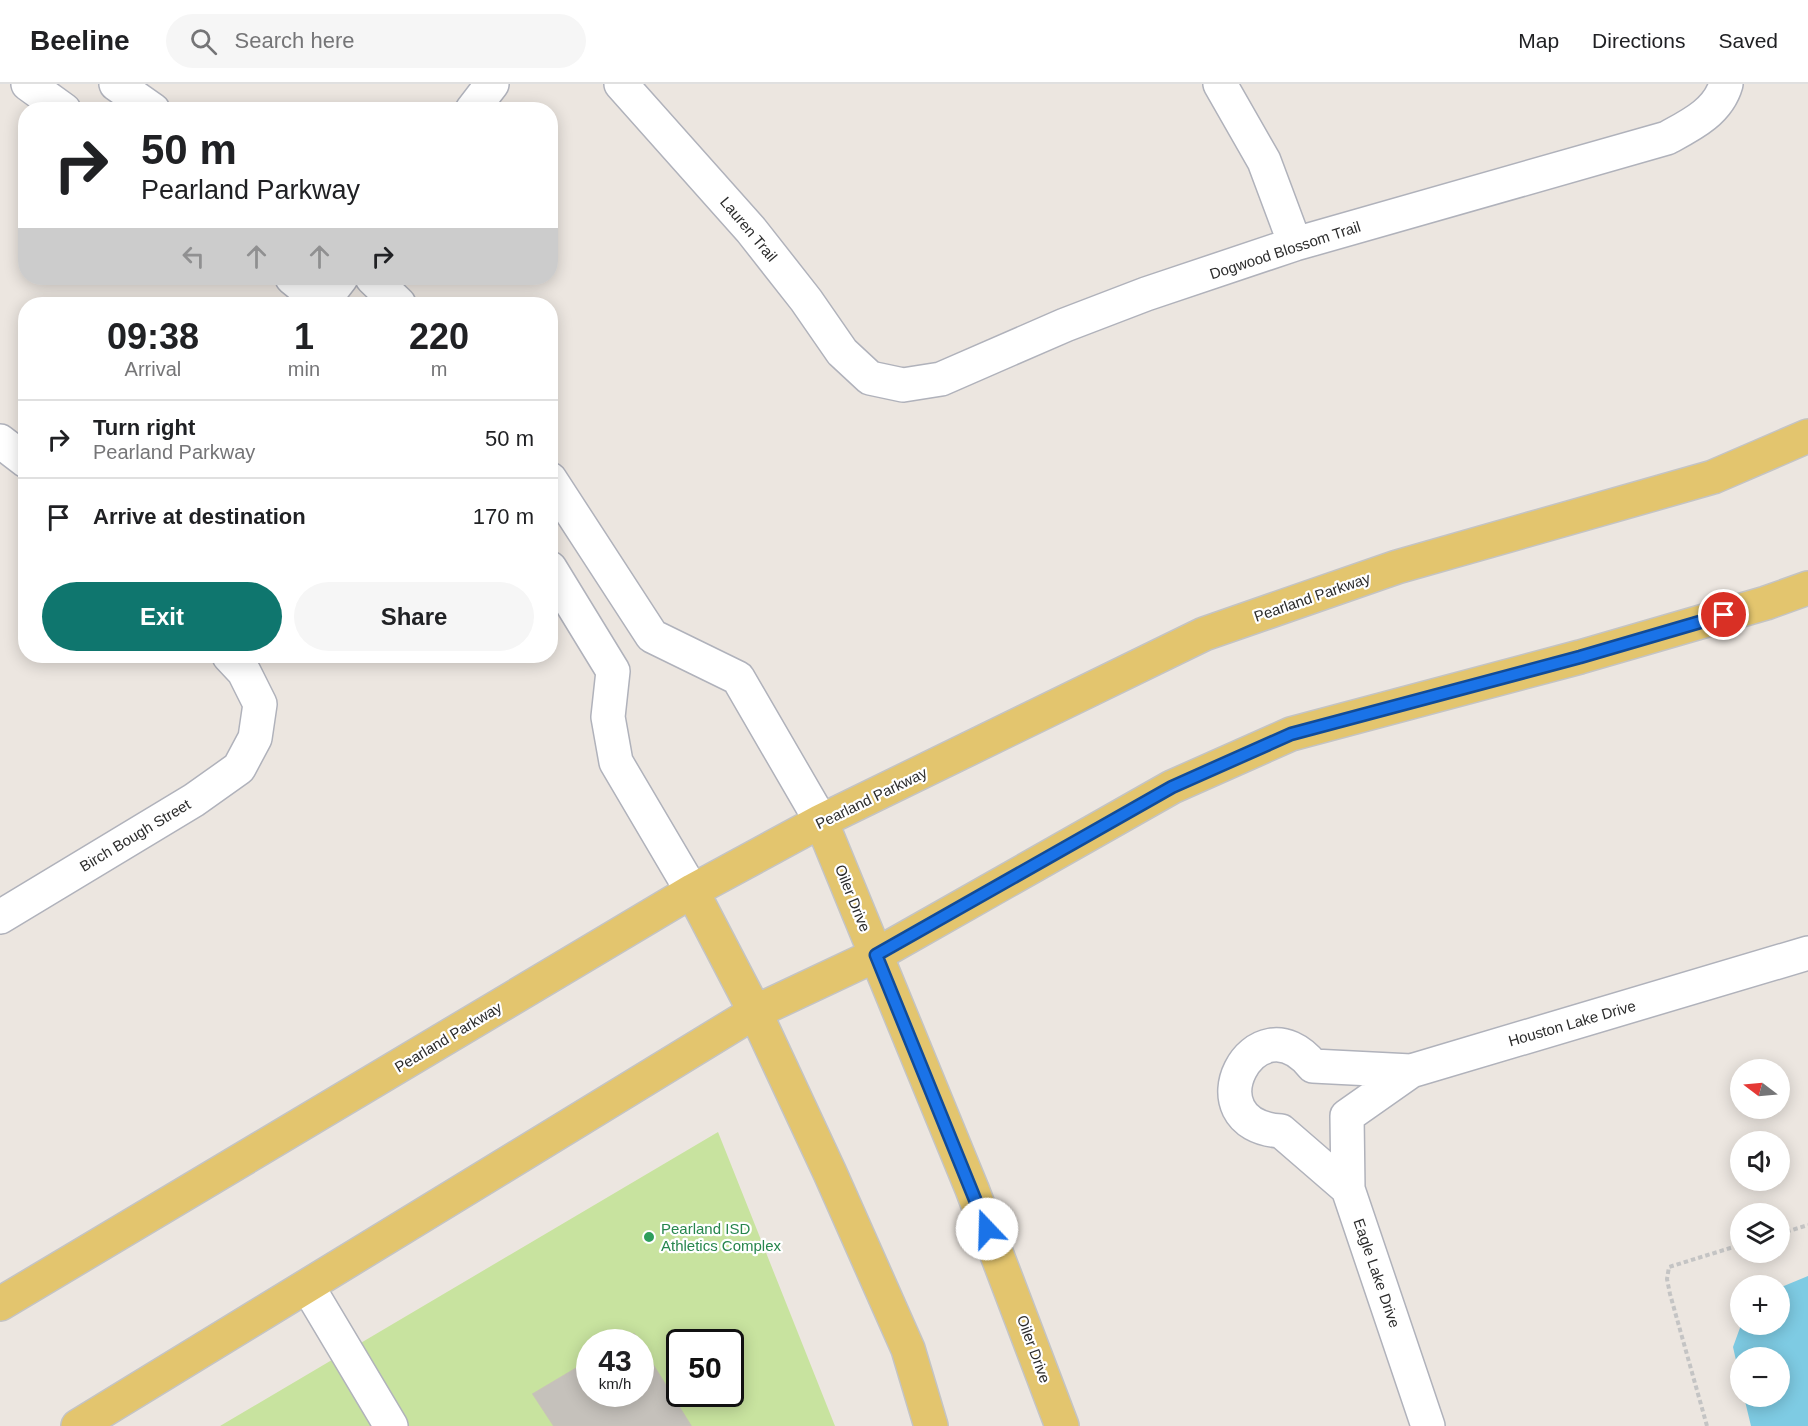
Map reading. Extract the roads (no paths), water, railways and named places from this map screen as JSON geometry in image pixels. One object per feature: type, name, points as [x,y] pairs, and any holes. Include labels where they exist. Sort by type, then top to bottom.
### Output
[{"type":"main road","name":"Pearland Parkway","points":[[0,1304],[692,891],[821,821],[1204,634],[1397,567],[1713,477],[1808,436]]},
{"type":"main road","points":[[78,1426],[755,1012],[876,955],[1172,787],[1291,734],[1580,657],[1766,603],[1808,588]]},
{"type":"main road","name":"Oiler Drive","points":[[821,821],[1015,1298],[1062,1426]]},
{"type":"main road","points":[[692,891],[755,1012],[908,1349],[931,1426]]},
{"type":"street","points":[[28,84],[53,102]]},
{"type":"street","points":[[116,84],[142,102]]},
{"type":"street","points":[[478,102],[492,84]]},
{"type":"street","name":"Lauren Trail","points":[[621,84],[751,230],[806,300],[842,352],[870,378]]},
{"type":"street","points":[[1220,84],[1264,160],[1295,244]]},
{"type":"street","name":"Dogwood Blossom Trail","points":[[870,378],[903,386],[941,379],[1116,305],[1295,244],[1667,138],[1703,118],[1724,93],[1726,84]]},
{"type":"street","points":[[305,285],[327,297]]},
{"type":"street","points":[[379,285],[392,297]]},
{"type":"street","points":[[0,441],[18,456]]},
{"type":"street","name":"Oiler Drive","points":[[558,491],[652,636],[738,678],[821,821]]},
{"type":"street","points":[[558,580],[613,671],[608,717],[616,762],[692,891]]},
{"type":"street","name":"Birch Bough Street","points":[[0,916],[194,800],[239,768],[255,738],[260,704],[244,672],[236,663]]},
{"type":"street","name":"Houston Lake Drive","points":[[1347,1116],[1411,1071],[1808,953]]},
{"type":"street","points":[[1348,1189],[1281,1131],[1268,1130],[1254,1124],[1243,1115],[1236,1102],[1234,1088],[1237,1073],[1253,1052],[1266,1046],[1279,1045],[1304,1055],[1313,1066],[1411,1071]]},
{"type":"street","name":"Eagle Lake Drive","points":[[1347,1116],[1348,1189],[1428,1426]]},
{"type":"street","points":[[308,1287],[391,1426]]},
{"type":"water","points":[[1808,1276],[1808,1426],[1751,1426],[1746,1407],[1790,1407],[1790,1347],[1733,1347],[1737,1335],[1790,1335],[1790,1283]]},
{"type":"place","name":"Pearland ISD Athletics Complex","points":[[649,1237]]}]
